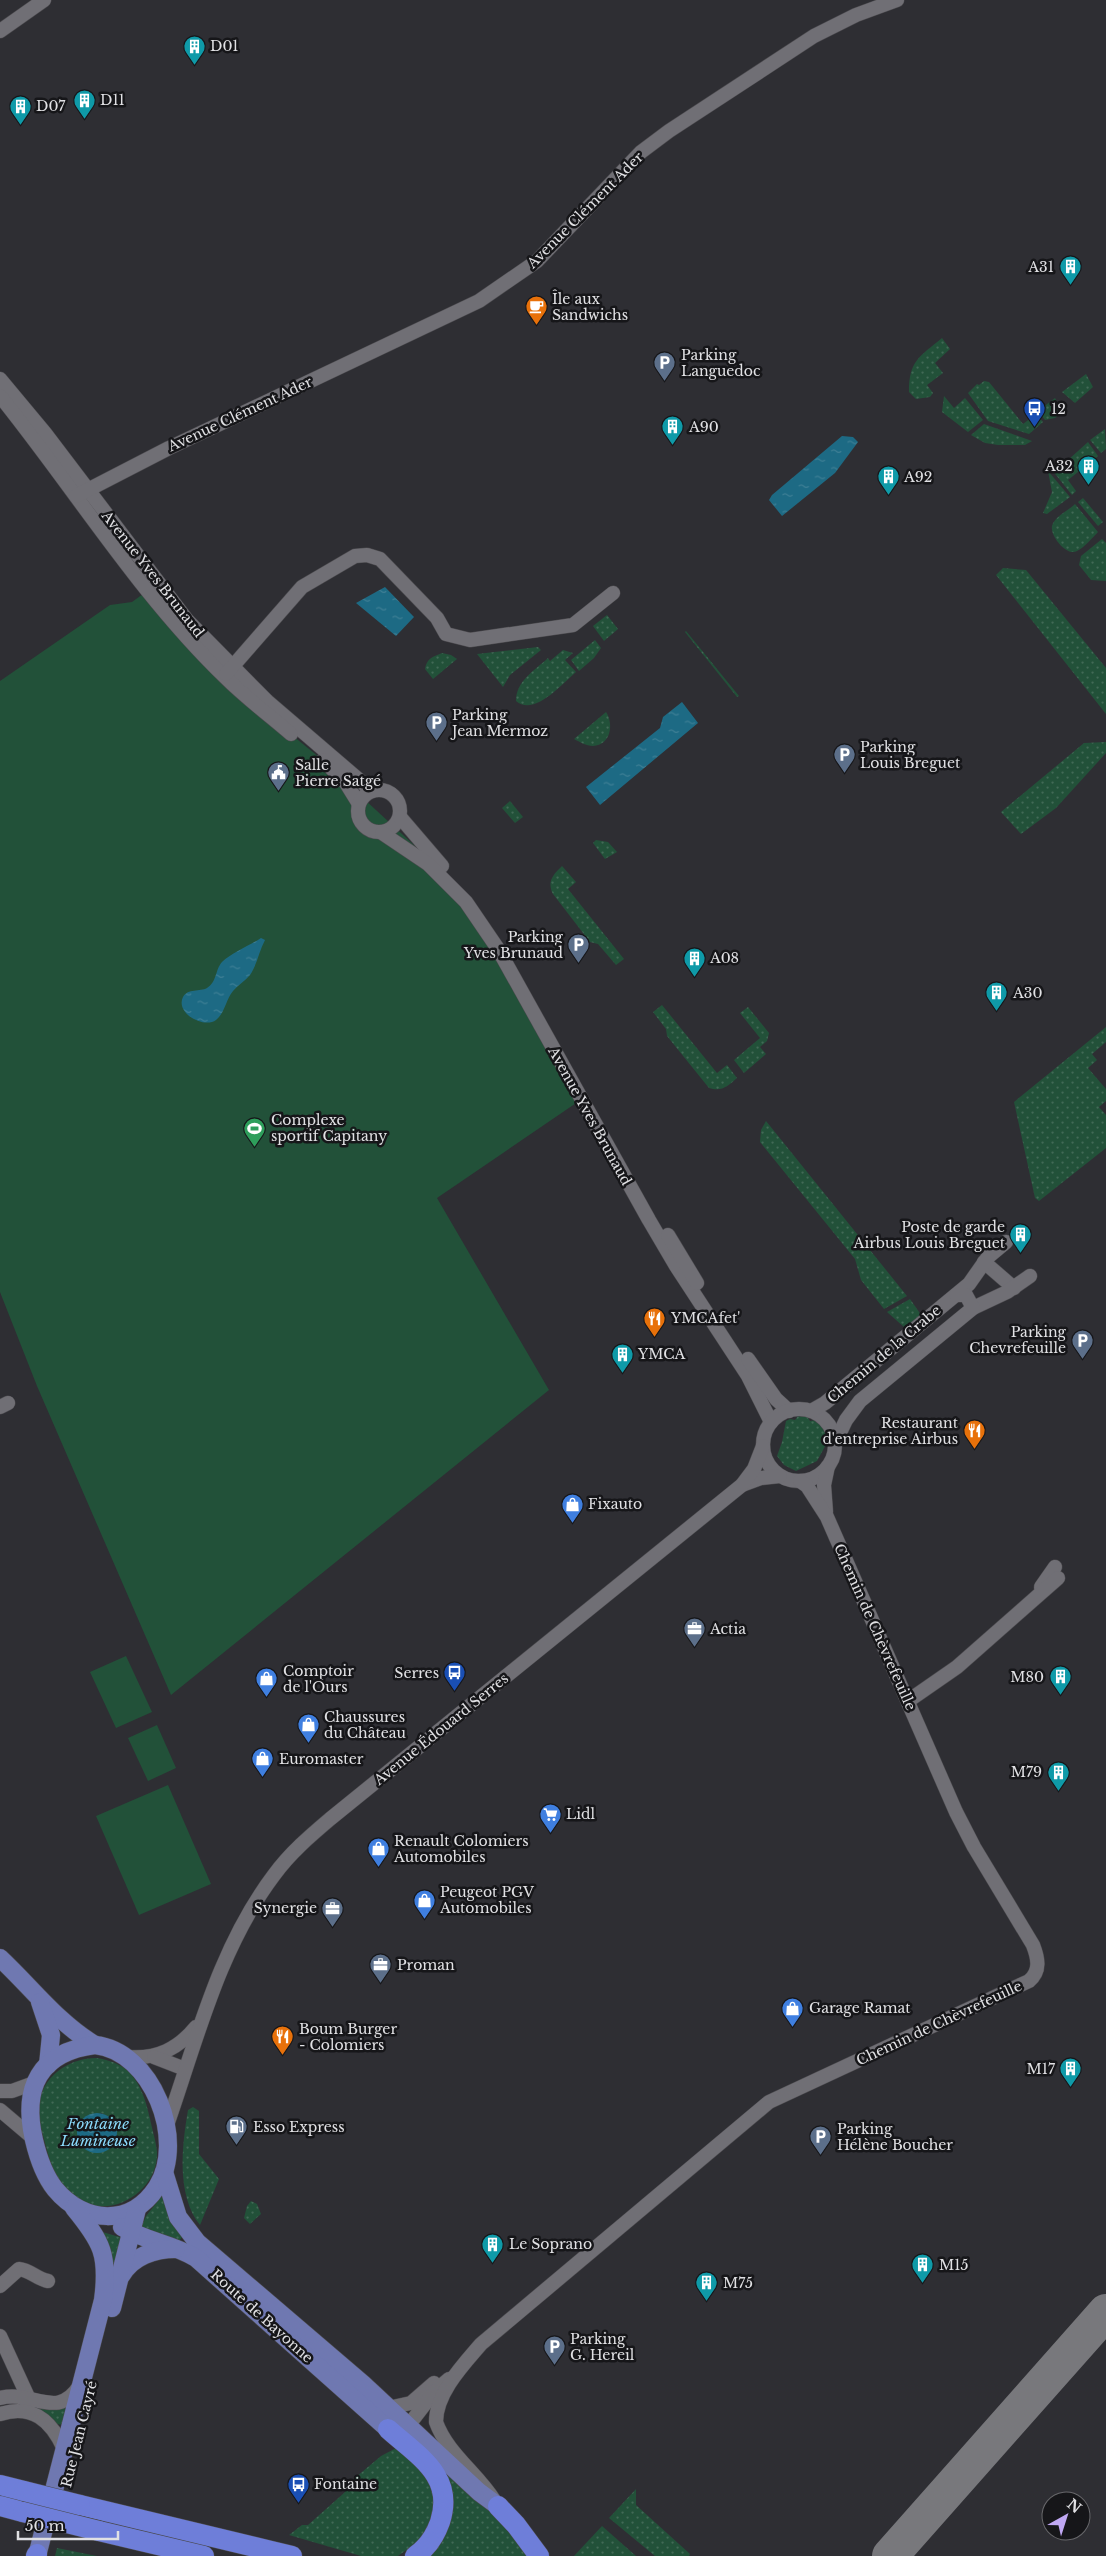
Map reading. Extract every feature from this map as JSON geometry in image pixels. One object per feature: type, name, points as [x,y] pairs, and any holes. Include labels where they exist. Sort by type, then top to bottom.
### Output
[{"type":"highway","points":[[388,2429],[424,2461],[441,2481],[444,2502],[440,2522],[428,2545],[415,2556]]},
{"type":"highway","points":[[0,2486],[292,2556]]},
{"type":"highway","points":[[0,2506],[204,2556]]},
{"type":"highway","points":[[498,2506],[516,2525],[539,2556]]},
{"type":"main road","points":[[0,1958],[73,2031],[95,2045]]},
{"type":"main road","points":[[38,1997],[51,2035],[48,2065]]},
{"type":"main road","points":[[105,2314],[106,2281],[101,2246],[94,2232],[69,2202],[53,2187],[46,2175],[33,2138],[30,2109],[34,2083],[48,2065],[68,2051],[95,2045],[107,2046],[129,2057],[146,2076],[153,2088],[166,2128],[168,2144],[164,2172],[155,2190],[137,2209],[119,2280]]},
{"type":"main road","name":"Route de Bayonne","points":[[164,2172],[178,2217],[190,2235],[220,2264],[388,2408],[479,2492],[498,2506]]},
{"type":"main road","points":[[69,2202],[86,2212],[107,2217],[137,2209]]},
{"type":"main road","name":"Route de Bayonne","points":[[107,2217],[131,2232],[180,2250],[208,2268],[317,2366]]},
{"type":"main road","points":[[105,2314],[124,2270],[136,2259],[164,2249],[180,2250]]},
{"type":"main road","name":"Rue Jean Cayré","points":[[40,2556],[64,2449],[105,2314]]},
{"type":"main road","name":"Rue Jean Cayré","points":[[40,2556],[105,2314]]},
{"type":"main road","points":[[317,2366],[388,2429]]},
{"type":"street","points":[[0,31],[44,0]]},
{"type":"street","name":"Avenue Clément Ader","points":[[82,493],[169,448],[479,301],[537,261],[641,152],[669,131],[814,36],[849,18],[897,0]]},
{"type":"street","name":"Avenue Yves Brunaud","points":[[0,379],[45,433],[82,493],[155,598],[228,672],[335,771],[359,804]]},
{"type":"street","name":"Avenue Yves Brunaud","points":[[0,396],[82,493]]},
{"type":"street","points":[[228,672],[302,588],[355,556],[367,555],[380,559],[437,618],[446,634],[470,640],[573,625],[614,593]]},
{"type":"street","name":"Avenue Yves Brunaud","points":[[228,672],[372,791]]},
{"type":"street","points":[[379,790],[393,794],[400,806],[400,817],[393,828],[382,832],[375,832],[364,826],[358,815],[359,804],[372,791],[379,790]]},
{"type":"street","name":"Avenue Yves Brunaud","points":[[400,817],[420,843],[468,893],[503,940],[573,1069],[686,1264],[742,1351],[776,1399],[789,1410]]},
{"type":"street","name":"Avenue Yves Brunaud","points":[[382,832],[428,864],[466,902],[498,949],[649,1220],[676,1266],[748,1376],[771,1422]]},
{"type":"street","name":"Chemin de la Crabe","points":[[811,1412],[825,1403],[969,1284],[984,1262],[1006,1242]]},
{"type":"street","points":[[984,1262],[1014,1288]]},
{"type":"street","name":"Chemin de la Crabe","points":[[835,1443],[846,1420],[860,1402],[979,1305],[1014,1288],[1030,1276]]},
{"type":"street","points":[[969,1284],[979,1305]]},
{"type":"street","points":[[956,1295],[966,1295],[979,1305]]},
{"type":"street","points":[[789,1410],[811,1412],[826,1422],[832,1432],[835,1443],[833,1457],[828,1466],[812,1479],[800,1482],[780,1476],[771,1468],[765,1458],[762,1446],[766,1429],[771,1422],[789,1410]]},
{"type":"street","name":"Avenue Édouard Serres","points":[[166,2128],[200,2022],[245,1917],[273,1875],[299,1846],[742,1485],[754,1469],[762,1446]]},
{"type":"street","name":"Chemin de Chèvrefeuille","points":[[826,1517],[824,1485],[828,1466]]},
{"type":"street","name":"Avenue Édouard Serres","points":[[742,1485],[761,1478],[780,1476]]},
{"type":"street","name":"Chemin de Chèvrefeuille","points":[[498,2506],[485,2486],[449,2446],[436,2422],[440,2403],[458,2372],[481,2344],[769,2102],[1033,1978],[1038,1965],[1035,1950],[974,1848],[956,1812],[826,1517],[807,1486],[800,1482]]},
{"type":"street","points":[[908,1701],[958,1667],[1024,1611],[1059,1577],[1024,1611]]},
{"type":"street","name":"Avenue Édouard Serres","points":[[129,2057],[154,2056],[183,2042],[200,2022]]},
{"type":"street","name":"Avenue Édouard Serres","points":[[154,2056],[185,2069]]},
{"type":"street","points":[[0,2091],[12,2091],[34,2083]]},
{"type":"street","points":[[0,2110],[33,2138]]},
{"type":"street","points":[[0,2286],[19,2269],[26,2270],[40,2279],[48,2281]]},
{"type":"street","points":[[0,2336],[27,2404]]},
{"type":"street","name":"Chemin de Chèvrefeuille","points":[[388,2408],[411,2403],[429,2387],[467,2360]]},
{"type":"street","name":"Route de Bayonne","points":[[317,2366],[327,2365],[389,2418],[408,2426]]},
{"type":"street","name":"Chemin de Chèvrefeuille","points":[[408,2426],[435,2391],[458,2372]]},
{"type":"street","points":[[0,2414],[27,2404],[60,2403],[72,2395],[84,2378]]},
{"type":"street","points":[[0,2398],[17,2395],[60,2439],[64,2449]]},
{"type":"green space","points":[[942,338],[950,349],[935,363],[943,373],[927,385],[933,393],[930,397],[916,399],[909,392],[909,382],[913,366],[921,355]]},
{"type":"green space","points":[[1086,374],[1093,387],[1075,403],[1062,392]]},
{"type":"green space","points":[[984,381],[989,382],[1023,424],[1036,414],[1043,422],[1029,434],[988,421],[968,393],[977,384],[979,385]]},
{"type":"green space","points":[[944,396],[954,408],[965,398],[983,420],[968,432],[942,412]]},
{"type":"green space","points":[[1055,398],[1063,412],[1055,418],[1045,420],[1038,411]]},
{"type":"green space","points":[[984,424],[1032,441],[1025,445],[985,443],[971,435]]},
{"type":"green space","points":[[1105,429],[1106,449],[1101,453],[1090,440]]},
{"type":"green space","points":[[1088,442],[1098,456],[1068,480],[1076,491],[1072,495],[1052,470],[1065,460],[1068,460]]},
{"type":"green space","points":[[1048,471],[1070,497],[1047,514],[1043,513],[1052,492]]},
{"type":"green space","points":[[1083,498],[1103,522],[1098,526],[1078,502]]},
{"type":"green space","points":[[1075,504],[1098,532],[1083,547],[1073,552],[1064,548],[1056,540],[1052,526],[1059,517]]},
{"type":"green space","points":[[1102,539],[1106,543],[1106,581],[1091,580],[1079,565],[1081,556]]},
{"type":"green space","points":[[1003,568],[1026,570],[1106,668],[1106,714],[996,575]]},
{"type":"green space","name":"Complexe sportif Capitany","points":[[143,594],[250,701],[314,753],[439,868],[585,1097],[437,1198],[549,1390],[171,1695],[37,1386],[0,1292],[0,681],[110,605],[132,602]]},
{"type":"green space","points":[[607,615],[618,629],[604,641],[593,626]]},
{"type":"green space","points":[[686,631],[739,696],[737,697]]},
{"type":"green space","points":[[595,640],[601,648],[594,658],[579,671],[571,660]]},
{"type":"green space","points":[[538,647],[541,650],[510,675],[503,687],[477,654]]},
{"type":"green space","points":[[563,650],[573,653],[565,660],[576,672],[556,691],[539,702],[523,705],[516,701],[522,682],[548,658],[550,661]]},
{"type":"green space","points":[[442,653],[457,659],[433,679],[425,669],[427,662]]},
{"type":"green space","points":[[606,712],[610,728],[604,742],[599,745],[590,746],[574,739]]},
{"type":"green space","points":[[1106,742],[1106,753],[1056,808],[1021,834],[1001,812],[1084,743]]},
{"type":"green space","points":[[510,801],[523,817],[515,823],[502,808]]},
{"type":"green space","points":[[596,840],[608,842],[617,852],[605,859],[593,843]]},
{"type":"green space","points":[[562,866],[576,882],[568,889],[624,959],[616,965],[598,944],[590,942],[553,894],[551,889],[552,878]]},
{"type":"green space","points":[[662,1005],[717,1073],[727,1065],[737,1078],[721,1089],[709,1088],[667,1036],[666,1029],[653,1012]]},
{"type":"green space","points":[[748,1007],[769,1033],[767,1041],[760,1047],[766,1054],[744,1073],[734,1060],[760,1038],[740,1013]]},
{"type":"green space","points":[[1106,1027],[1106,1042],[1092,1054],[1097,1060],[1088,1068],[1106,1089],[1106,1101],[1099,1107],[1106,1115],[1106,1148],[1039,1201],[1035,1198],[1014,1102]]},
{"type":"green space","points":[[766,1121],[907,1296],[884,1309],[861,1280],[855,1259],[760,1142],[761,1130]]},
{"type":"green space","points":[[910,1299],[924,1319],[913,1326],[904,1327],[887,1312]]},
{"type":"green space","points":[[798,1416],[807,1416],[810,1421],[816,1420],[825,1428],[829,1439],[817,1461],[796,1471],[784,1465],[777,1456],[786,1421],[790,1419],[795,1420]]},
{"type":"green space","points":[[126,1656],[152,1712],[116,1728],[90,1672]]},
{"type":"green space","points":[[157,1725],[176,1768],[148,1781],[128,1738]]},
{"type":"green space","points":[[168,1785],[211,1884],[139,1915],[96,1816]]},
{"type":"green space","points":[[97,2058],[113,2062],[125,2068],[133,2076],[145,2099],[157,2152],[154,2171],[143,2188],[127,2200],[108,2206],[98,2206],[83,2202],[74,2197],[60,2183],[51,2164],[39,2120],[39,2104],[47,2083],[63,2067],[85,2059]],"holes":[[[101,2113],[114,2125],[117,2136],[103,2152],[94,2152],[79,2138],[79,2125]]]},
{"type":"green space","points":[[193,2107],[199,2111],[199,2154],[219,2179],[200,2225],[192,2213],[187,2199],[183,2169],[184,2139],[188,2110]]},
{"type":"green space","points":[[162,2196],[182,2237],[179,2241],[140,2230],[146,2216]]},
{"type":"green space","points":[[251,2201],[257,2204],[261,2214],[250,2224],[244,2218],[247,2206]]},
{"type":"green space","points":[[99,2231],[123,2238],[114,2273]]},
{"type":"green space","points":[[34,2406],[68,2406],[63,2425],[57,2424]]},
{"type":"green space","points":[[400,2446],[429,2473],[436,2503],[431,2523],[422,2539],[398,2556],[361,2556],[289,2535],[302,2525],[308,2525],[344,2493],[350,2485],[349,2483],[381,2456]]},
{"type":"green space","points":[[434,2459],[483,2505],[528,2556],[423,2556],[440,2536]]},
{"type":"green space","points":[[636,2489],[636,2505],[690,2554],[689,2556],[655,2556],[609,2518]]},
{"type":"green space","points":[[602,2526],[636,2556],[574,2556]]},
{"type":"green space","points":[[57,2548],[97,2556],[55,2556]]},
{"type":"water","points":[[842,436],[853,437],[858,442],[835,473],[782,516],[769,500],[772,495]]},
{"type":"water","points":[[385,587],[414,617],[396,636],[356,603]]},
{"type":"water","points":[[682,702],[698,723],[600,805],[586,787],[660,728],[663,717]]},
{"type":"water","points":[[261,938],[265,940],[252,971],[231,994],[219,1017],[211,1022],[205,1022],[198,1021],[187,1014],[183,1009],[182,1003],[185,994],[207,988],[213,983],[222,962]]},
{"type":"water","name":"Fontaine Lumineuse","points":[[97,2113],[111,2119],[117,2133],[111,2147],[97,2153],[83,2147],[77,2133],[83,2119]]},
{"type":"taxiway","points":[[890,2556],[1106,2312]]},
{"type":"place","name":"D01","points":[[194,65]]},
{"type":"place","name":"D11","points":[[84,119]]},
{"type":"place","name":"D07","points":[[20,125]]},
{"type":"place","name":"A31","points":[[1070,286]]},
{"type":"place","name":"Île aux Sandwichs","points":[[536,326]]},
{"type":"place","name":"Parking Languedoc","points":[[665,382]]},
{"type":"place","name":"12","points":[[1035,428]]},
{"type":"place","name":"A90","points":[[673,446]]},
{"type":"place","name":"A32","points":[[1089,485]]},
{"type":"place","name":"A92","points":[[888,496]]},
{"type":"place","name":"Parking Jean Mermoz","points":[[436,742]]},
{"type":"place","name":"Parking Louis Breguet","points":[[844,774]]},
{"type":"place","name":"Salle Pierre Satgé","points":[[279,792]]},
{"type":"place","name":"Parking Yves Brunaud","points":[[579,964]]},
{"type":"place","name":"A08","points":[[694,977]]},
{"type":"place","name":"A30","points":[[997,1012]]},
{"type":"place","name":"Complexe sportif Capitany","points":[[255,1147]]},
{"type":"place","name":"Poste de garde Airbus Louis Breguet","points":[[1021,1254]]},
{"type":"place","name":"YMCAfet'","points":[[655,1337]]},
{"type":"place","name":"Parking Chevrefeuille","points":[[1082,1359]]},
{"type":"place","name":"YMCA","points":[[622,1373]]},
{"type":"place","name":"Restaurant d'entreprise Airbus","points":[[974,1450]]},
{"type":"place","name":"Fixauto","points":[[572,1523]]},
{"type":"place","name":"Actia","points":[[694,1648]]},
{"type":"place","name":"Serres","points":[[455,1692]]},
{"type":"place","name":"M80","points":[[1060,1696]]},
{"type":"place","name":"Comptoir de l'Ours","points":[[267,1698]]},
{"type":"place","name":"Chaussures du Château","points":[[308,1744]]},
{"type":"place","name":"Euromaster","points":[[263,1778]]},
{"type":"place","name":"M79","points":[[1058,1791]]},
{"type":"place","name":"Lidl","points":[[550,1833]]},
{"type":"place","name":"Renault Colomiers Automobiles","points":[[378,1868]]},
{"type":"place","name":"Peugeot PGV Automobiles","points":[[424,1919]]},
{"type":"place","name":"Synergie","points":[[333,1927]]},
{"type":"place","name":"Proman","points":[[381,1984]]},
{"type":"place","name":"Garage Ramat","points":[[793,2027]]},
{"type":"place","name":"Boum Burger - Colomiers","points":[[283,2056]]},
{"type":"place","name":"M17","points":[[1071,2088]]},
{"type":"place","name":"Esso Express","points":[[237,2146]]},
{"type":"place","name":"Parking Hélène Boucher","points":[[821,2156]]},
{"type":"place","name":"Le Soprano","points":[[493,2263]]},
{"type":"place","name":"M15","points":[[923,2284]]},
{"type":"place","name":"M75","points":[[707,2302]]},
{"type":"place","name":"Parking G. Hereil","points":[[554,2366]]},
{"type":"place","name":"Fontaine","points":[[298,2503]]}]
